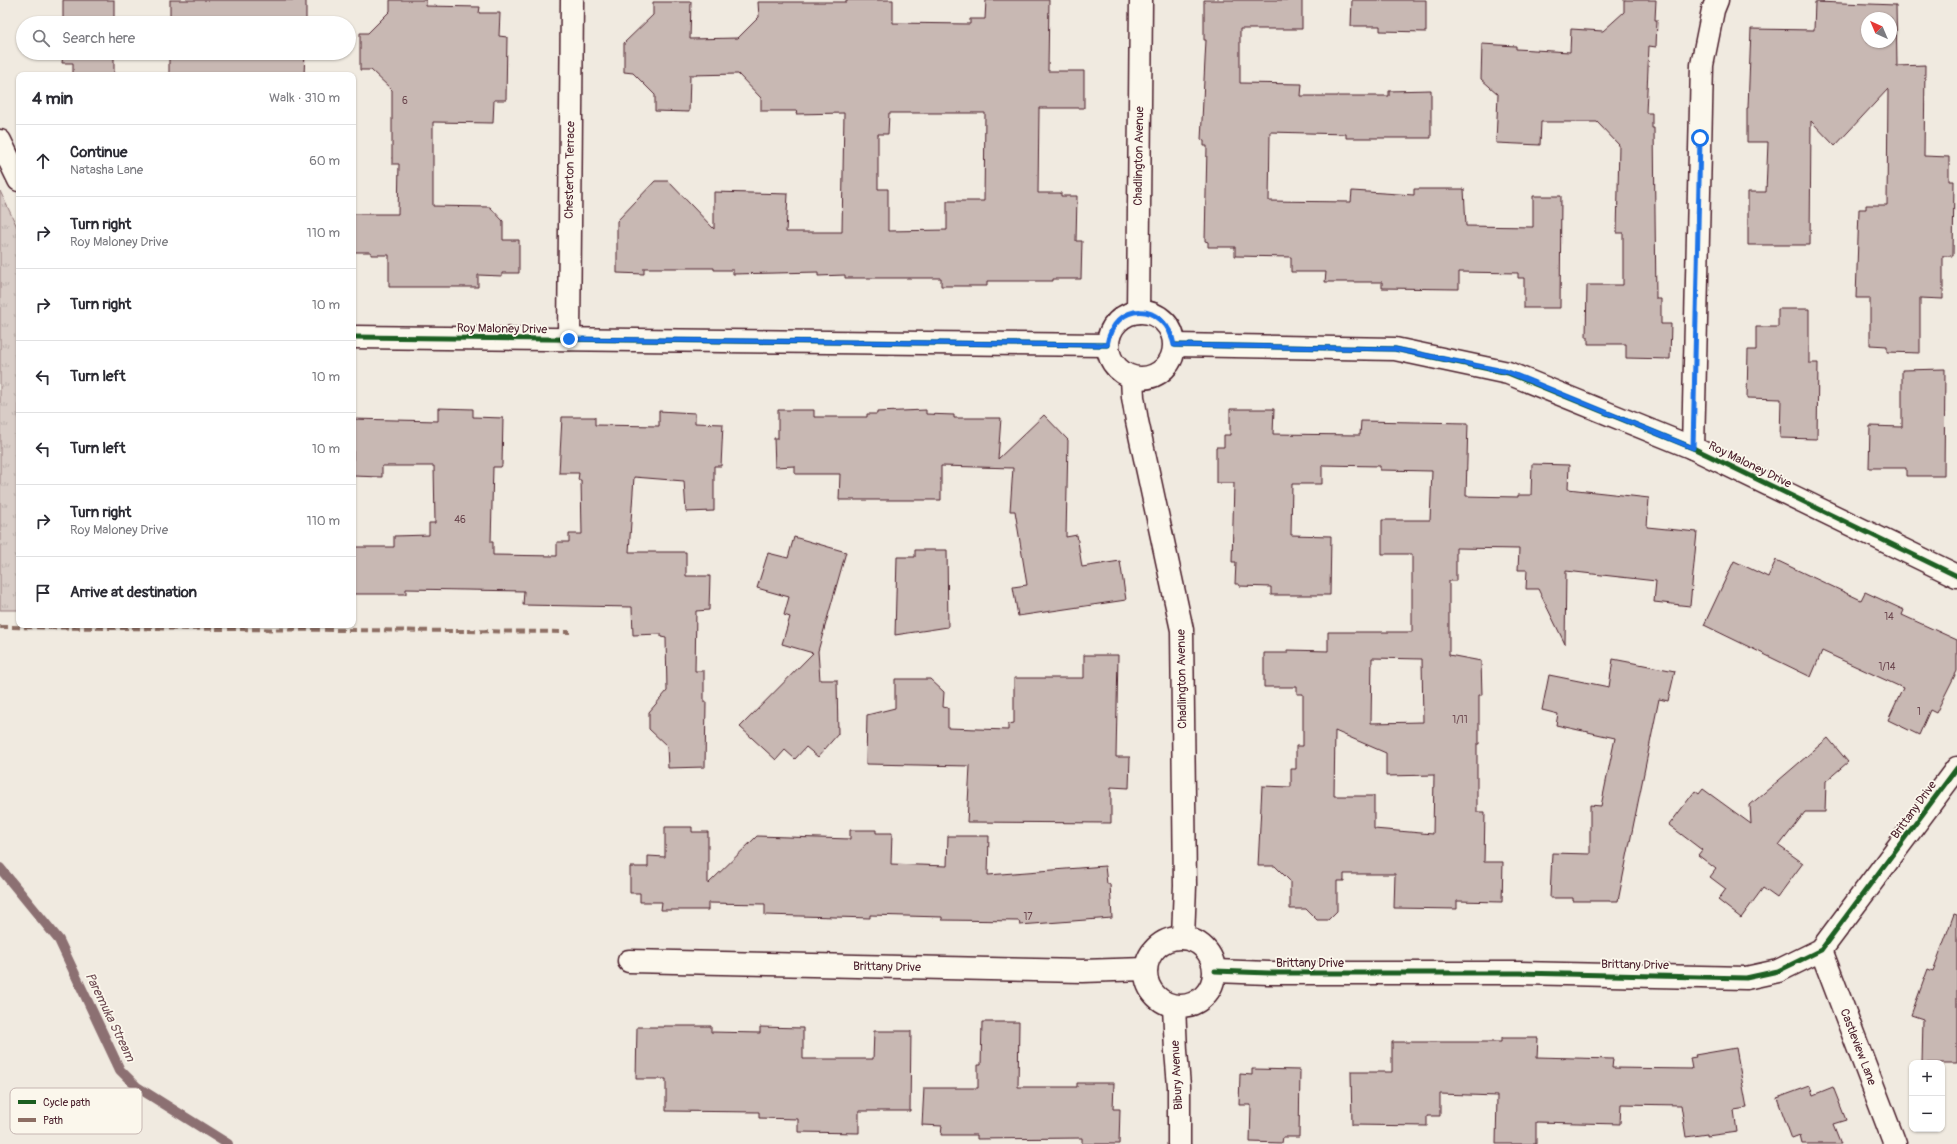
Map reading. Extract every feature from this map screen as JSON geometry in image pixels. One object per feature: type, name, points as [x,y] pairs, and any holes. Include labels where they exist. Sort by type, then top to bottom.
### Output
[{"type":"street","name":"Chesterton Terrace","points":[[569,339],[572,0]]},
{"type":"street","name":"Chadlington Avenue","points":[[1138,312],[1141,0]]},
{"type":"street","points":[[1693,448],[1702,64],[1713,10],[1717,0]]},
{"type":"street","points":[[0,141],[16,174]]},
{"type":"street","points":[[1138,312],[1149,313],[1159,317],[1168,325],[1172,334],[1174,345],[1168,365],[1161,372],[1152,377],[1142,379],[1132,378],[1122,373],[1114,366],[1109,356],[1107,345],[1111,331],[1120,319],[1128,314],[1138,312]]},
{"type":"street","name":"Roy Maloney Drive","points":[[356,337],[1107,345]]},
{"type":"street","name":"Roy Maloney Drive","points":[[1174,345],[1395,349],[1508,372],[1693,448],[1957,576]]},
{"type":"street","name":"Chadlington Avenue","points":[[1132,378],[1133,397],[1137,421],[1182,630],[1185,885],[1183,938]]},
{"type":"street","name":"Brittany Drive","points":[[1215,971],[1269,973],[1519,973],[1746,978],[1778,971],[1821,950],[1957,768]]},
{"type":"street","points":[[1183,938],[1202,945],[1208,953],[1215,971],[1213,981],[1203,998],[1184,1006],[1174,1006],[1165,1003],[1150,989],[1146,980],[1146,970],[1149,959],[1154,950],[1162,943],[1172,939],[1183,938]]},
{"type":"street","name":"Castleview Lane","points":[[1821,950],[1895,1144]]},
{"type":"street","name":"Brittany Drive","points":[[629,961],[1074,970],[1146,970]]},
{"type":"street","name":"Bibury Avenue","points":[[1174,1006],[1179,1086],[1179,1144]]},
{"type":"green space","points":[[0,191],[16,225],[16,610],[0,610]]},
{"type":"building","points":[[63,0],[114,0],[114,16],[63,16]]},
{"type":"building","points":[[170,0],[306,0],[306,16],[170,16]]},
{"type":"building","points":[[390,0],[426,0],[426,6],[480,7],[479,13],[500,13],[499,36],[507,37],[506,100],[494,100],[493,123],[433,122],[433,206],[490,207],[503,221],[503,240],[519,240],[519,273],[502,273],[502,276],[478,275],[478,287],[389,287],[389,255],[371,255],[371,252],[356,252],[356,214],[398,214],[399,164],[392,164],[392,90],[371,70],[360,70],[360,33],[368,33],[390,11]]},
{"type":"building","points":[[846,0],[893,0],[893,23],[970,24],[970,19],[985,19],[986,0],[1049,0],[1048,71],[1084,71],[1084,108],[1039,108],[1038,193],[1061,193],[1061,196],[1077,196],[1076,241],[1082,241],[1081,279],[1053,279],[1053,281],[987,281],[987,286],[941,286],[941,278],[845,278],[845,275],[818,276],[818,272],[733,274],[733,270],[714,270],[714,268],[644,268],[644,274],[617,273],[617,221],[655,181],[668,181],[714,229],[714,192],[788,194],[786,232],[842,232],[844,113],[796,114],[797,111],[761,111],[761,98],[738,74],[690,75],[689,112],[655,111],[655,95],[633,73],[624,72],[624,43],[653,15],[653,2],[691,2],[690,39],[738,38],[759,17],[758,2],[846,2]],"holes":[[[889,113],[985,113],[984,201],[947,201],[947,230],[888,231],[888,189],[878,189],[878,134],[888,134]]]},
{"type":"building","points":[[1204,0],[1302,0],[1302,29],[1240,29],[1240,83],[1302,84],[1301,96],[1389,96],[1389,91],[1431,90],[1431,138],[1346,138],[1346,134],[1270,132],[1269,201],[1351,202],[1352,191],[1414,195],[1414,189],[1464,189],[1466,226],[1533,227],[1533,196],[1561,196],[1560,308],[1524,308],[1524,278],[1518,278],[1518,273],[1459,272],[1459,289],[1382,288],[1382,282],[1325,282],[1326,272],[1291,272],[1291,257],[1235,256],[1235,247],[1208,247],[1208,242],[1205,241],[1207,146],[1204,146],[1204,141],[1201,140],[1206,40],[1204,40]]},
{"type":"building","points":[[1352,0],[1426,0],[1426,32],[1380,31],[1380,26],[1351,26]]},
{"type":"building","points":[[1624,0],[1656,0],[1656,47],[1649,46],[1646,113],[1652,113],[1652,128],[1654,128],[1656,299],[1661,299],[1661,324],[1671,324],[1670,359],[1626,358],[1626,344],[1588,344],[1588,337],[1586,337],[1587,285],[1623,285],[1623,233],[1617,233],[1619,145],[1597,122],[1541,122],[1540,145],[1496,143],[1498,94],[1481,79],[1482,44],[1516,46],[1516,49],[1570,52],[1571,29],[1603,31],[1624,12]]},
{"type":"building","points":[[1815,2],[1896,5],[1896,12],[1861,12],[1861,48],[1897,48],[1897,66],[1925,65],[1924,156],[1949,157],[1949,181],[1954,181],[1953,256],[1943,256],[1943,299],[1920,298],[1920,353],[1887,352],[1887,346],[1870,345],[1870,298],[1856,298],[1859,209],[1866,209],[1866,205],[1887,205],[1888,89],[1835,146],[1811,121],[1810,245],[1748,245],[1748,192],[1766,192],[1768,142],[1747,142],[1747,108],[1751,29],[1814,30]]},
{"type":"building","points":[[62,60],[114,60],[114,72],[73,72],[73,63],[62,63]]},
{"type":"building","points":[[169,60],[305,60],[304,72],[169,72]]},
{"type":"building","points":[[1778,309],[1809,309],[1809,363],[1818,363],[1817,439],[1780,438],[1781,399],[1747,398],[1748,350],[1756,350],[1756,327],[1778,327]]},
{"type":"building","points":[[1945,369],[1944,476],[1906,476],[1906,468],[1869,468],[1870,426],[1902,427],[1902,370]]},
{"type":"building","points":[[438,408],[473,409],[473,417],[503,418],[502,465],[501,467],[493,467],[491,542],[493,542],[493,555],[557,556],[557,542],[569,542],[569,534],[582,534],[581,480],[578,480],[579,473],[559,473],[562,417],[595,417],[595,425],[659,426],[659,411],[695,413],[695,423],[723,424],[721,466],[714,466],[714,511],[686,512],[684,481],[634,477],[629,552],[686,552],[686,576],[710,576],[709,610],[696,611],[695,671],[704,671],[704,702],[706,702],[705,767],[668,768],[667,746],[649,729],[649,712],[667,691],[666,638],[661,637],[661,634],[633,635],[632,607],[523,605],[524,591],[406,589],[406,594],[356,594],[356,547],[394,547],[394,536],[429,535],[429,523],[435,523],[434,466],[382,466],[382,477],[356,476],[356,419],[438,421]]},
{"type":"building","points":[[1230,409],[1274,409],[1273,434],[1360,435],[1361,421],[1468,423],[1466,496],[1518,497],[1518,495],[1531,495],[1532,464],[1569,465],[1568,489],[1649,498],[1647,527],[1697,532],[1690,606],[1654,602],[1656,581],[1566,571],[1565,644],[1538,589],[1526,589],[1527,570],[1518,570],[1519,549],[1456,548],[1456,581],[1449,581],[1449,655],[1481,661],[1482,695],[1479,695],[1477,812],[1485,812],[1484,862],[1503,862],[1502,902],[1457,901],[1457,909],[1394,908],[1395,874],[1344,874],[1344,881],[1337,881],[1337,911],[1328,920],[1317,920],[1306,909],[1290,909],[1290,881],[1275,866],[1258,866],[1262,786],[1291,787],[1291,769],[1296,769],[1296,746],[1303,746],[1303,694],[1297,694],[1297,687],[1264,687],[1264,653],[1287,653],[1287,650],[1328,651],[1328,632],[1412,632],[1412,554],[1382,554],[1382,520],[1430,520],[1432,471],[1380,470],[1380,466],[1322,465],[1322,484],[1292,484],[1291,535],[1331,536],[1330,595],[1271,595],[1271,587],[1239,586],[1239,584],[1235,584],[1236,562],[1232,562],[1234,483],[1216,483],[1216,447],[1224,447],[1224,435],[1230,435]],"holes":[[[1372,658],[1422,659],[1423,722],[1371,723]],[[1335,731],[1386,753],[1386,776],[1434,775],[1433,834],[1374,829],[1374,796],[1334,796]]]},
{"type":"building","points":[[778,410],[814,410],[814,417],[867,417],[867,414],[877,414],[877,412],[926,410],[926,414],[954,415],[954,418],[1001,418],[998,459],[1044,415],[1068,440],[1066,537],[1077,535],[1082,567],[1120,561],[1126,600],[1018,616],[1013,587],[1027,585],[1015,511],[1010,511],[1013,468],[941,466],[941,500],[839,500],[840,474],[795,474],[795,466],[775,467],[774,438],[778,438]]},
{"type":"building","points":[[794,537],[846,552],[818,651],[820,680],[837,680],[838,734],[818,757],[806,747],[795,759],[785,750],[776,760],[740,727],[813,653],[782,644],[790,617],[784,615],[789,597],[757,588],[768,553],[788,558]]},
{"type":"building","points":[[915,550],[947,550],[948,627],[895,635],[897,557],[915,557]]},
{"type":"building","points":[[1776,560],[1861,600],[1865,592],[1904,610],[1902,615],[1957,640],[1957,671],[1936,713],[1930,710],[1919,735],[1888,720],[1903,688],[1822,651],[1811,677],[1704,625],[1734,561],[1768,577]]},
{"type":"building","points":[[1084,655],[1118,655],[1116,757],[1130,757],[1129,788],[1111,787],[1111,823],[967,822],[970,766],[866,764],[867,715],[895,708],[895,679],[930,679],[944,692],[943,707],[948,708],[948,728],[1008,730],[1008,724],[1014,723],[1014,678],[1084,678]]},
{"type":"building","points":[[1613,659],[1675,671],[1668,701],[1659,699],[1618,901],[1573,901],[1573,898],[1550,898],[1552,853],[1590,854],[1590,805],[1601,806],[1615,738],[1556,725],[1558,714],[1542,710],[1549,675],[1609,687]]},
{"type":"building","points":[[1828,738],[1848,762],[1826,781],[1825,812],[1805,812],[1779,846],[1803,863],[1777,898],[1763,888],[1741,918],[1718,900],[1726,889],[1710,877],[1716,869],[1698,855],[1702,850],[1669,825],[1695,791],[1699,794],[1703,789],[1751,824],[1750,805]]},
{"type":"building","points":[[665,827],[692,827],[692,832],[708,832],[708,884],[757,836],[850,839],[850,830],[876,830],[876,833],[892,833],[891,864],[947,866],[948,836],[989,836],[988,875],[1105,866],[1107,884],[1110,884],[1112,918],[1020,925],[1019,921],[942,920],[942,917],[870,915],[870,918],[765,915],[765,904],[708,903],[708,910],[661,910],[662,902],[640,902],[640,893],[630,893],[630,867],[648,867],[648,856],[665,857]]},
{"type":"building","points":[[1954,914],[1957,915],[1957,1063],[1945,1063],[1945,1060],[1922,1060],[1923,1019],[1911,1015],[1928,969],[1933,971]]},
{"type":"building","points":[[982,1022],[1019,1022],[1018,1087],[1077,1087],[1077,1083],[1114,1083],[1113,1109],[1120,1109],[1119,1144],[1082,1144],[1082,1138],[977,1139],[977,1135],[941,1135],[942,1126],[922,1125],[924,1088],[978,1088],[978,1065],[981,1065]]},
{"type":"building","points":[[711,1026],[711,1032],[760,1033],[760,1027],[803,1028],[803,1059],[873,1059],[874,1031],[911,1031],[910,1111],[859,1111],[859,1133],[798,1132],[798,1119],[759,1118],[759,1112],[666,1111],[666,1079],[636,1079],[637,1027]]},
{"type":"building","points":[[1501,1038],[1538,1038],[1537,1057],[1613,1059],[1612,1068],[1692,1069],[1690,1058],[1696,1057],[1695,1055],[1736,1048],[1747,1108],[1734,1110],[1737,1132],[1686,1137],[1681,1105],[1621,1104],[1620,1124],[1536,1122],[1536,1144],[1496,1144],[1497,1096],[1440,1094],[1440,1116],[1427,1116],[1427,1126],[1352,1125],[1351,1072],[1392,1072],[1392,1042],[1501,1042]]},
{"type":"building","points":[[1252,1069],[1300,1070],[1299,1137],[1283,1137],[1282,1143],[1250,1142],[1251,1105],[1239,1105],[1240,1074],[1252,1075]]},
{"type":"building","points":[[1810,1086],[1813,1095],[1833,1087],[1846,1120],[1833,1124],[1841,1144],[1802,1144],[1800,1136],[1792,1139],[1777,1098]]},
{"type":"waterway","name":"Paremuka Stream","points":[[0,868],[59,940],[120,1070],[139,1088]]},
{"type":"waterway","name":"Paremuka Stream","points":[[142,1090],[228,1144]]},
{"type":"marked path","points":[[0,627],[16,627]]},
{"type":"marked path","points":[[114,628],[570,632]]},
{"type":"cycle path","points":[[356,337],[1107,345]]},
{"type":"cycle path","points":[[1175,345],[1395,349],[1508,373],[1693,448],[1957,576]]},
{"type":"cycle path","points":[[1215,971],[1269,973],[1519,973],[1746,978],[1778,971],[1821,950],[1957,768]]},
{"type":"route","points":[[569,339],[1107,345],[1113,326],[1120,319],[1128,314],[1138,312],[1149,313],[1159,317],[1168,325],[1172,334],[1174,345],[1395,349],[1508,372],[1693,448],[1700,138]]}]
